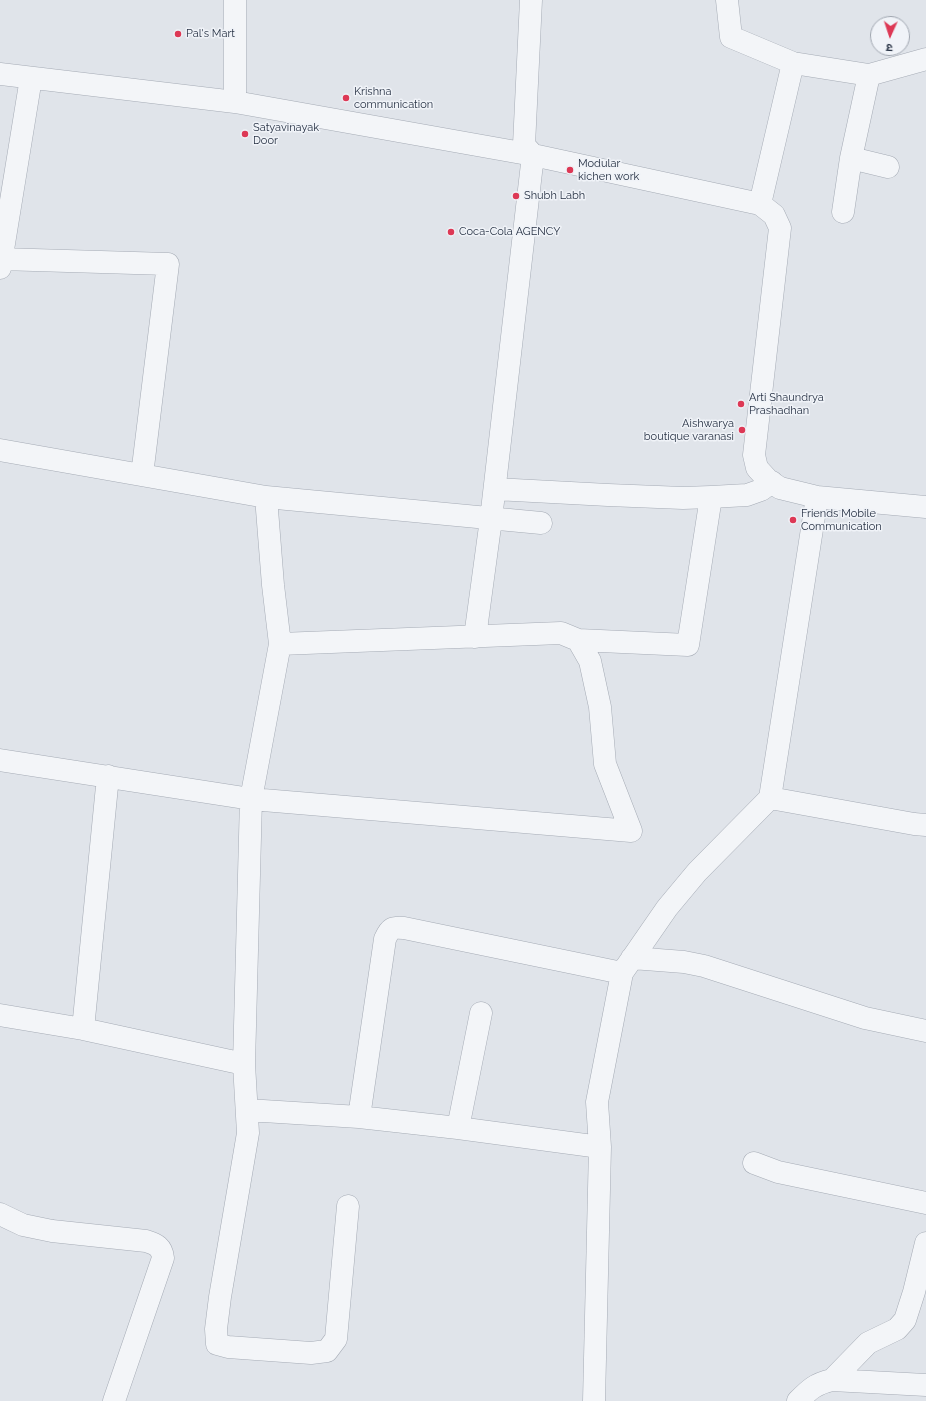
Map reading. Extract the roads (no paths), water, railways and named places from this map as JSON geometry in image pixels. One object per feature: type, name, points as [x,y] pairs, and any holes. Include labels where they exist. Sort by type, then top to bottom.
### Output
[{"type":"street","points":[[235,0],[235,102]]},
{"type":"street","points":[[475,637],[491,519],[533,155],[524,145],[531,0]]},
{"type":"street","points":[[727,0],[731,37],[793,63],[869,75],[926,59]]},
{"type":"street","points":[[760,204],[793,63]]},
{"type":"street","points":[[0,74],[235,102],[533,155],[760,204],[774,214],[780,228],[754,455],[757,468],[780,488],[817,497],[926,507]]},
{"type":"street","points":[[843,212],[851,158],[869,75]]},
{"type":"street","points":[[31,78],[0,262],[168,264],[142,475]]},
{"type":"street","points":[[851,158],[888,167]]},
{"type":"street","points":[[0,450],[266,497],[541,523]]},
{"type":"street","points":[[494,489],[683,498],[747,495],[761,490],[772,482]]},
{"type":"street","points":[[266,497],[273,585],[280,644],[251,799],[244,1064],[248,1133],[220,1297],[216,1329],[217,1344],[228,1347],[311,1353],[327,1351],[336,1339],[348,1206]]},
{"type":"street","points":[[280,644],[561,633],[578,640],[688,645],[711,497]]},
{"type":"street","points":[[594,1401],[600,1147],[597,1102],[627,965],[667,908],[698,872],[770,798],[817,497]]},
{"type":"street","points":[[0,760],[251,799],[631,831],[605,764],[600,706],[590,661],[578,640]]},
{"type":"street","points":[[83,1029],[108,776]]},
{"type":"street","points":[[770,798],[926,825]]},
{"type":"street","points":[[358,1117],[385,939],[389,930],[395,928],[404,928],[627,965],[684,962],[704,966],[865,1018],[926,1031]]},
{"type":"street","points":[[458,1128],[481,1013]]},
{"type":"street","points":[[0,1015],[83,1029],[244,1064]]},
{"type":"street","points":[[247,1110],[358,1117],[458,1128],[600,1147]]},
{"type":"street","points":[[754,1163],[778,1172],[926,1202]]},
{"type":"street","points":[[0,1214],[23,1224],[52,1231],[146,1241],[157,1244],[160,1248],[163,1253],[163,1258],[114,1401]]},
{"type":"street","points":[[832,1380],[868,1343],[897,1329],[905,1320],[914,1292],[926,1243]]},
{"type":"street","points":[[798,1401],[811,1388],[820,1383],[832,1380],[926,1385]]},
{"type":"place","name":"Pal's Mart","points":[[178,34]]},
{"type":"place","name":"Krishna communication","points":[[346,98]]},
{"type":"place","name":"Satyavinayak Door","points":[[245,134]]},
{"type":"place","name":"Modular kichen work","points":[[570,170]]},
{"type":"place","name":"Shubh Labh","points":[[516,196]]},
{"type":"place","name":"Coca-Cola AGENCY","points":[[451,232]]},
{"type":"place","name":"Arti Shaundrya Prashadhan","points":[[741,404]]},
{"type":"place","name":"Aishwarya boutique varanasi","points":[[742,430]]},
{"type":"place","name":"Friends Mobile Communication","points":[[793,520]]}]
